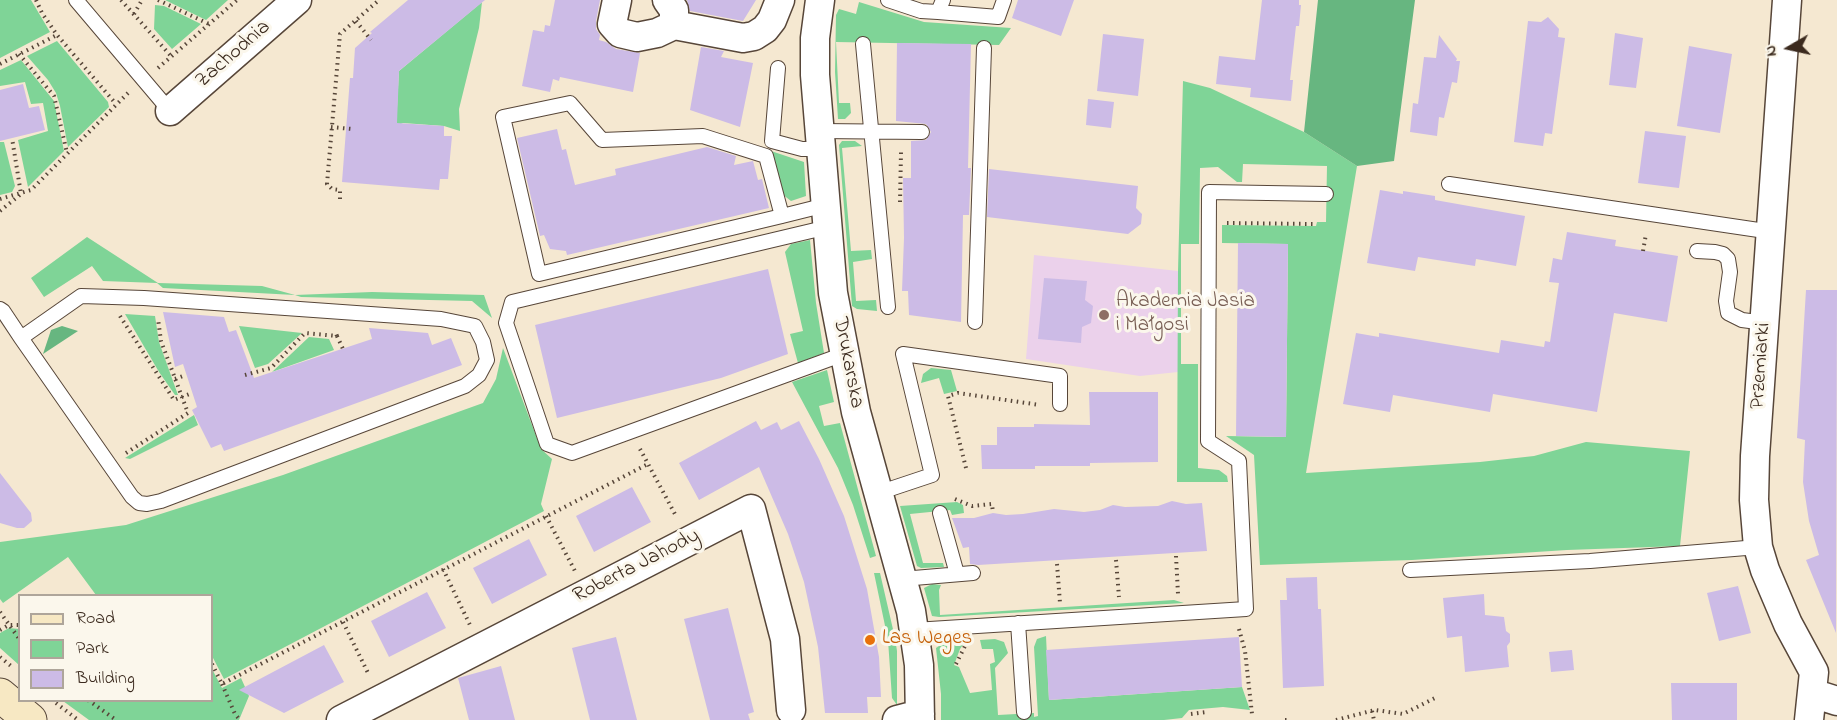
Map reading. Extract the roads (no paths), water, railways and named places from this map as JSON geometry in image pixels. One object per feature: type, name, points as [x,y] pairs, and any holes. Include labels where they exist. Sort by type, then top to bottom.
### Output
[{"type":"main road","points":[[0,695],[30,720]]},
{"type":"street","name":"Zachodnia","points":[[170,111],[297,0]]},
{"type":"street","points":[[617,0],[612,24],[620,33],[637,37],[657,33],[670,12],[736,38],[749,37],[769,25],[780,0]]},
{"type":"street","name":"Przemiarki","points":[[1787,0],[1754,480],[1758,547],[1776,597],[1814,672],[1820,705]]},
{"type":"street","name":"Drukarska","points":[[810,2],[833,293],[856,412],[914,630],[919,665],[912,718]]},
{"type":"street","name":"Roberta Jahody","points":[[340,720],[751,509],[785,639],[791,710]]},
{"type":"lane","points":[[76,0],[170,111]]},
{"type":"lane","points":[[888,0],[921,11],[940,6],[998,17],[1004,0]]},
{"type":"lane","points":[[862,44],[888,307]]},
{"type":"lane","points":[[975,322],[975,133],[984,48]]},
{"type":"lane","points":[[778,68],[772,141],[802,149],[820,140],[871,131],[922,132]]},
{"type":"lane","points":[[782,216],[766,156],[704,136],[602,140],[570,103],[503,117],[539,274],[782,216],[827,216]]},
{"type":"lane","points":[[1449,184],[1772,232]]},
{"type":"lane","points":[[914,630],[1246,609],[1239,461],[1208,441],[1209,192],[1326,194]]},
{"type":"lane","points":[[827,216],[512,302],[506,323],[547,444],[572,453],[844,354]]},
{"type":"lane","points":[[1697,251],[1715,252],[1728,259],[1730,272],[1725,301],[1728,313],[1742,320],[1765,323]]},
{"type":"lane","points":[[0,309],[138,503],[147,504],[161,501],[465,386],[479,375],[487,360],[483,342],[475,326],[441,319],[144,298],[81,296],[21,338]]},
{"type":"lane","points":[[878,492],[932,475],[903,354],[1060,376],[1055,405]]},
{"type":"lane","points":[[940,513],[957,574]]},
{"type":"lane","points":[[1410,570],[1601,561],[1758,547]]},
{"type":"lane","points":[[902,579],[973,573]]},
{"type":"lane","points":[[1018,623],[1024,712]]},
{"type":"place","name":"Akademia Jasia i Małgosi","points":[[1104,315]]},
{"type":"place","name":"Las Weges","points":[[870,640]]}]
